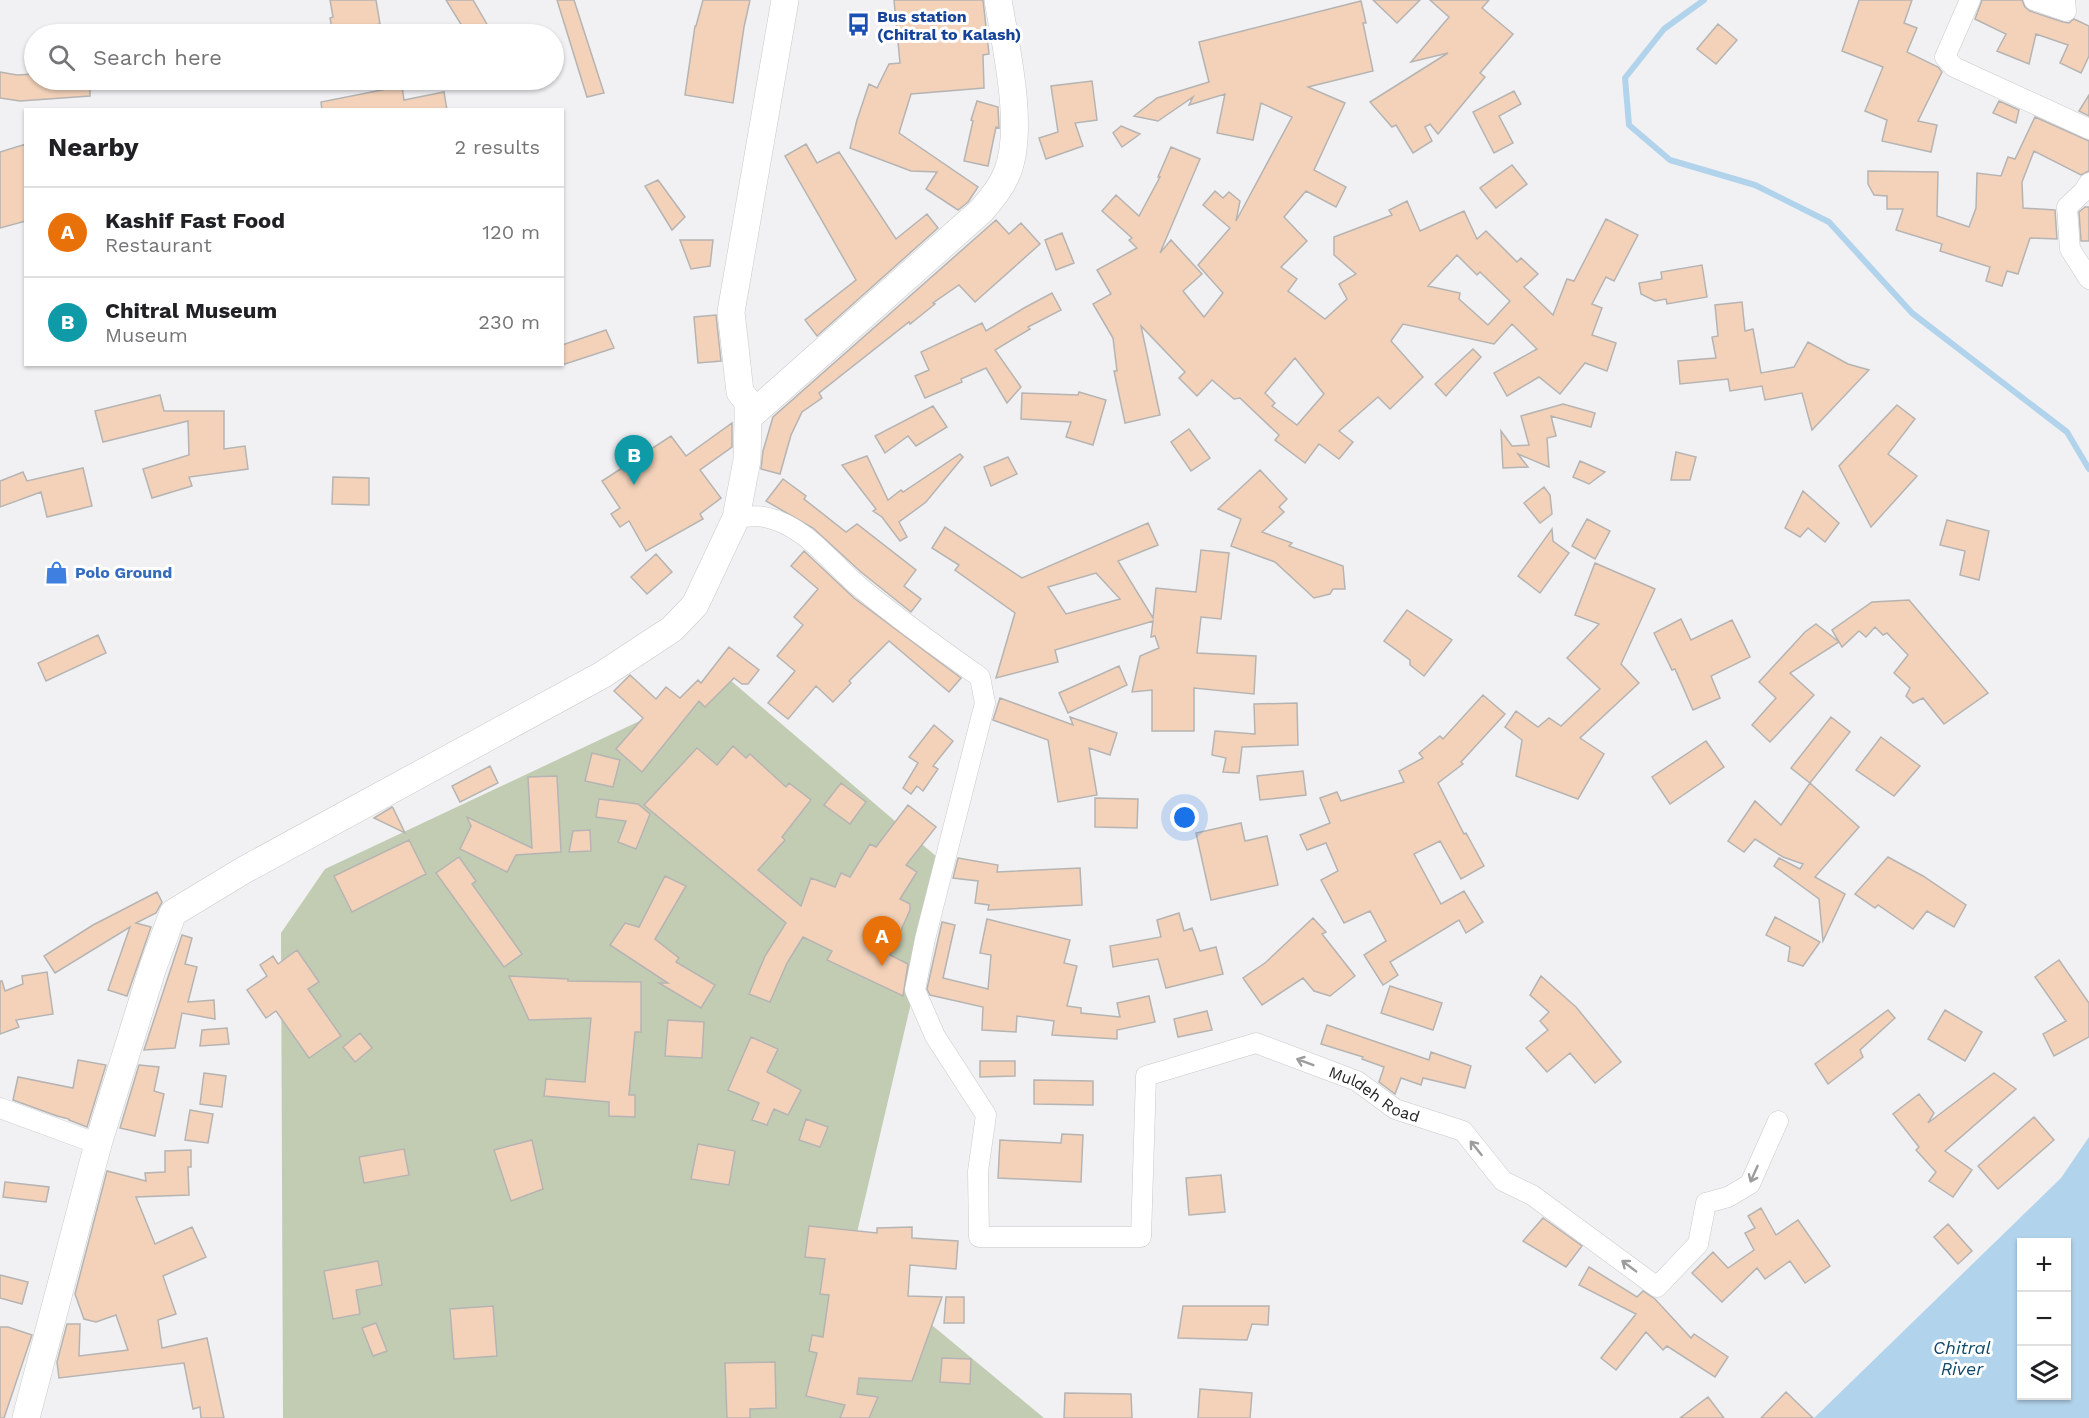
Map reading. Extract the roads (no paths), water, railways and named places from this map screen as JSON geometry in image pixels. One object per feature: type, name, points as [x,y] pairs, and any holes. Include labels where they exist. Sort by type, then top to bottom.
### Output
[{"type":"street","points":[[26,1418],[98,1144],[153,967],[173,913],[244,870],[602,675],[672,629],[695,605],[736,518],[747,460],[748,402],[740,392],[731,312],[785,0]]},
{"type":"street","points":[[748,418],[981,211],[996,194],[1007,174],[1014,149],[1015,124],[998,0]]},
{"type":"street","points":[[1970,0],[1946,57],[1954,67],[2089,129]]},
{"type":"street","points":[[2034,0],[2066,12],[2065,0]]},
{"type":"street","points":[[2089,183],[2067,207],[2070,249],[2089,279]]},
{"type":"street","name":"Muldeh Road","points":[[736,518],[759,515],[786,525],[825,552],[860,588],[981,677],[985,703],[925,939],[915,990],[935,1036],[986,1115],[978,1171],[980,1237],[1141,1237],[1146,1076],[1256,1043],[1357,1081],[1395,1108],[1463,1131],[1503,1181],[1532,1195],[1657,1287],[1698,1244],[1706,1203],[1728,1197],[1750,1184],[1778,1121]]},
{"type":"street","points":[[0,1108],[98,1144]]},
{"type":"water","name":"Chitral River","points":[[2089,1137],[2089,1418],[1814,1418],[2061,1178]]},
{"type":"waterway","points":[[1704,0],[1664,29],[1625,78],[1629,125],[1670,160],[1755,185],[1829,222],[1912,313],[2067,432],[2089,469]]},
{"type":"place","name":"Bus station (Chitral to Kalash)","points":[[859,25]]},
{"type":"place","name":"Chitral Museum","points":[[634,485]]},
{"type":"place","name":"Polo Ground","points":[[57,572]]},
{"type":"place","name":"Kashif Fast Food","points":[[882,966]]}]
